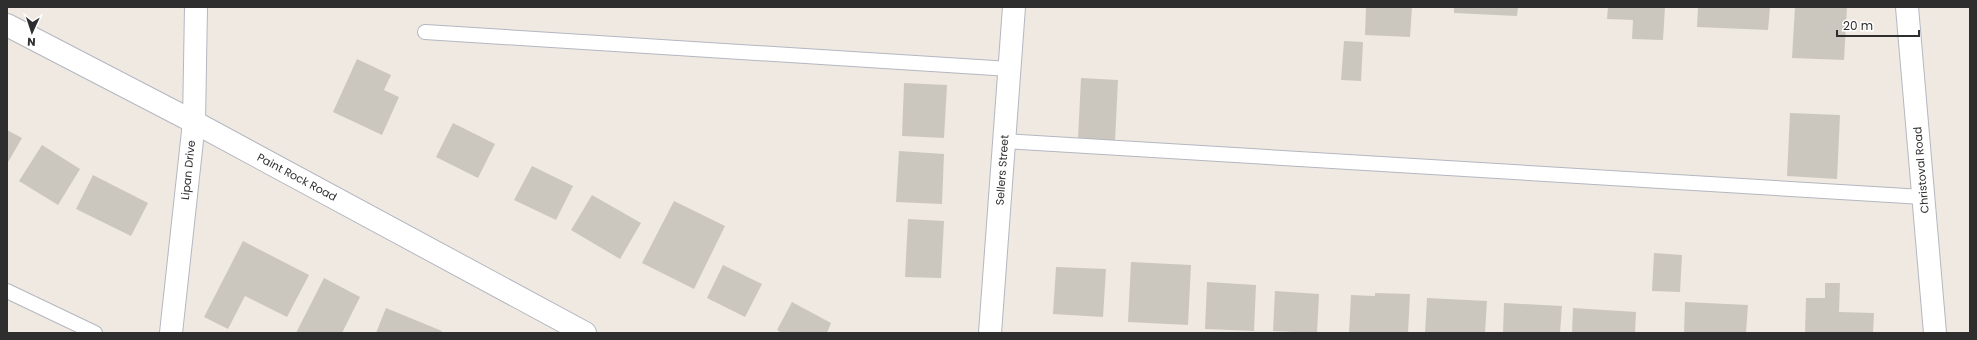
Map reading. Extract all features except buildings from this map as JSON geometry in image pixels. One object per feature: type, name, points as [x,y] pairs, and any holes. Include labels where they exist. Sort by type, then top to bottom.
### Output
[{"type":"street","name":"Lipan Drive","points":[[171,333],[194,122],[196,7]]},
{"type":"street","name":"Sellers Street","points":[[990,333],[1014,7]]},
{"type":"street","name":"Christoval Road","points":[[1907,7],[1935,333]]},
{"type":"street","name":"Paint Rock Road","points":[[7,26],[194,122],[585,333]]},
{"type":"lane","points":[[425,32],[1010,69]]},
{"type":"lane","points":[[1004,141],[1923,197]]},
{"type":"lane","points":[[7,290],[95,333]]}]
